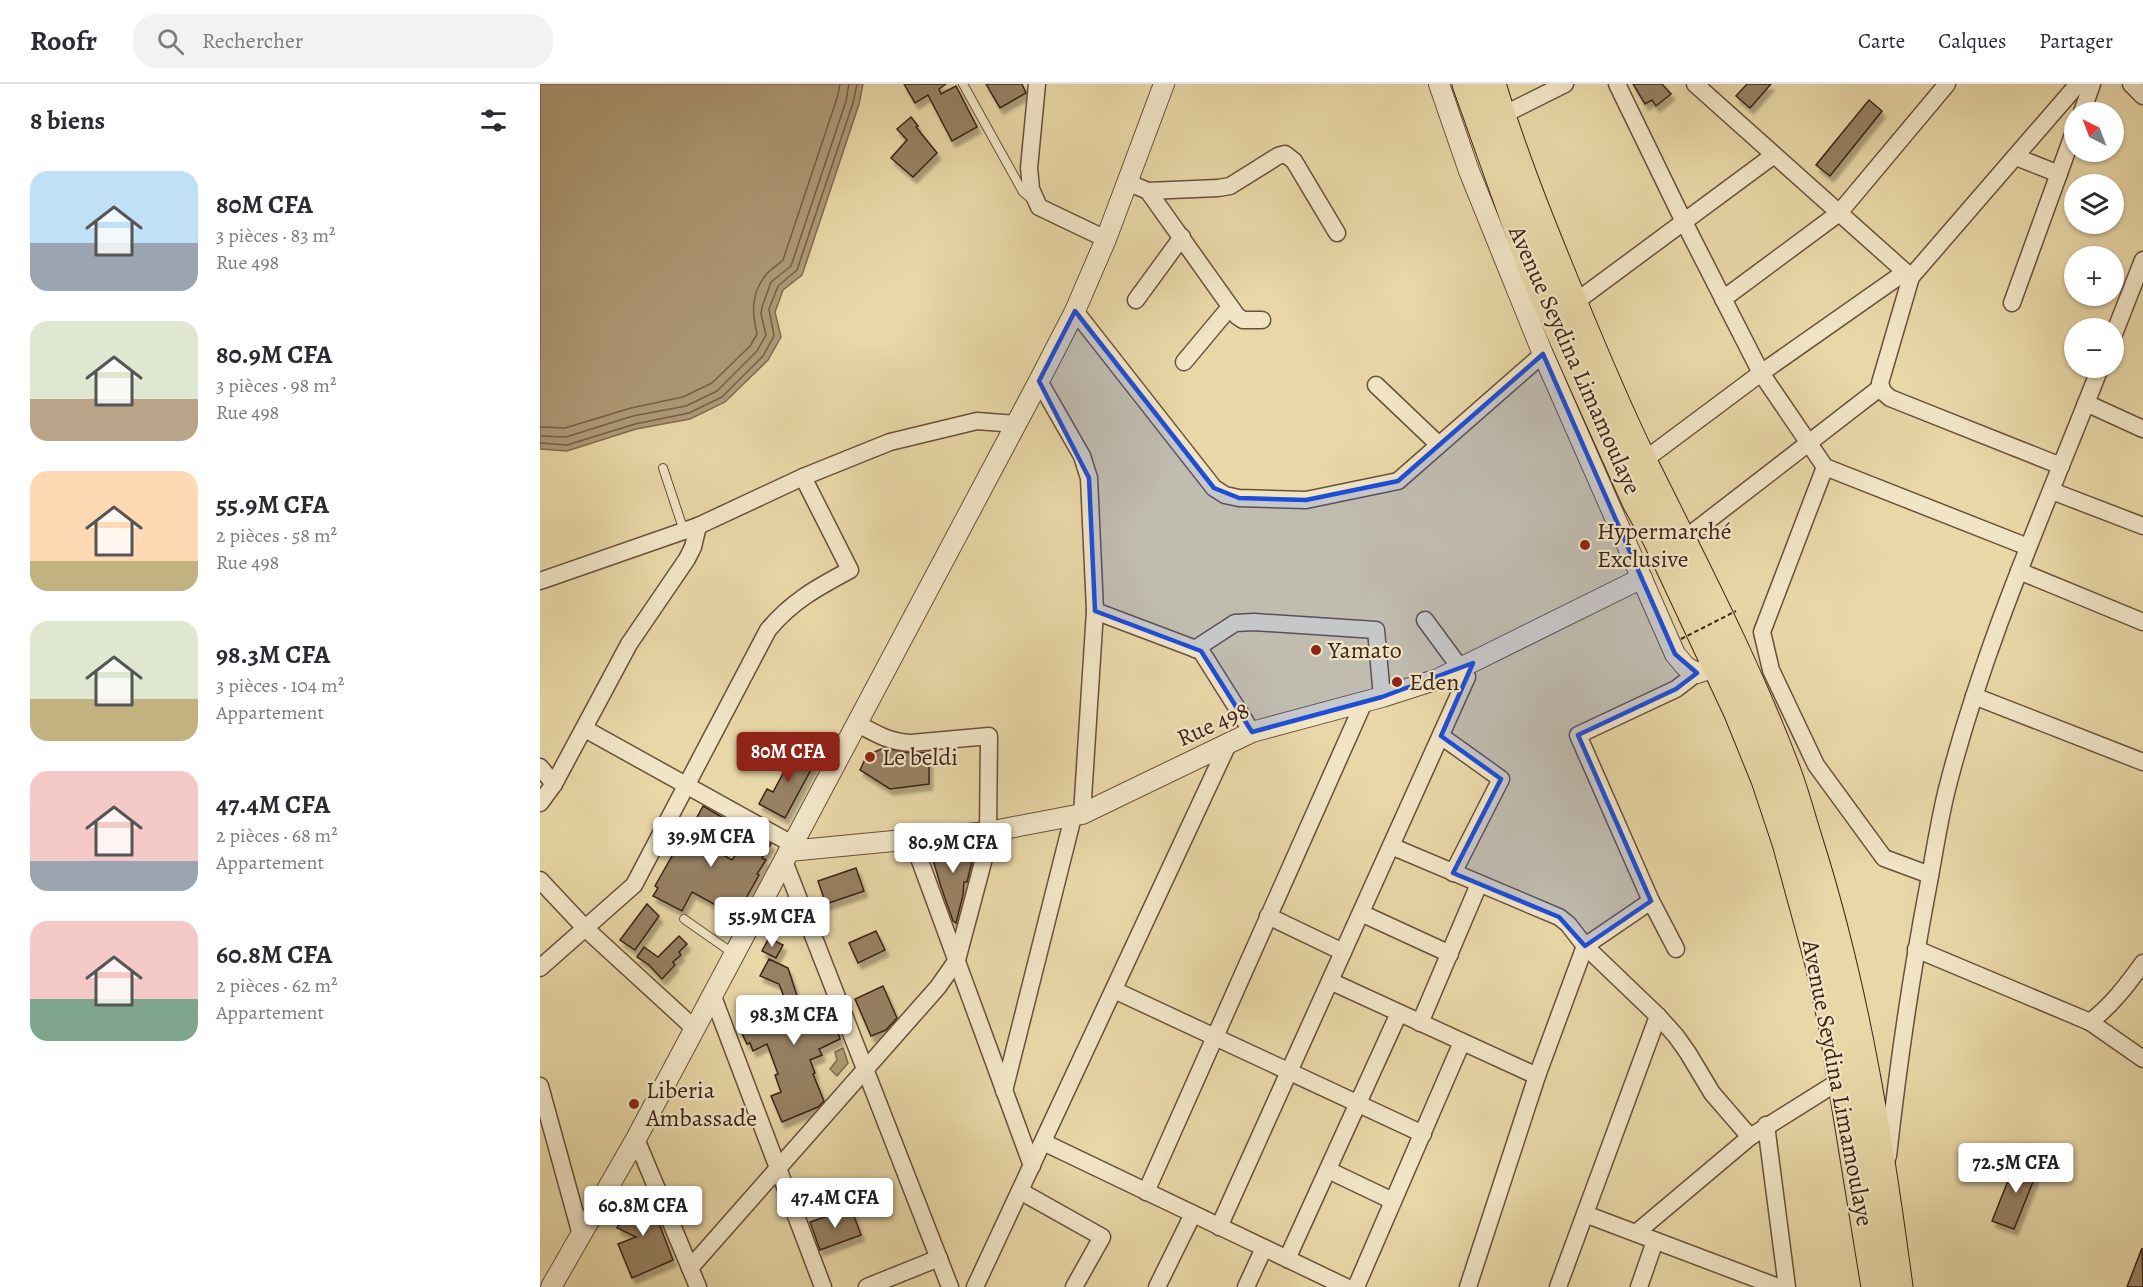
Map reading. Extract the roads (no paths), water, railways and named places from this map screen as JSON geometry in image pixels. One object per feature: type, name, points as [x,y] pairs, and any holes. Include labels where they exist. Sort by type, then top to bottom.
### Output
[{"type":"highway","name":"Avenue Seydina Limamoulaye","points":[[1466,84],[1533,272],[1636,502],[1657,540],[1706,670],[1737,711],[1765,780],[1786,843],[1818,960],[1832,1023],[1875,1287]]},
{"type":"highway","name":"Avenue Seydina Limamoulaye","points":[[1492,84],[1544,230],[1574,303],[1643,461],[1744,669],[1789,776],[1825,889],[1858,1034],[1885,1182],[1899,1287]]},
{"type":"street","points":[[551,1287],[636,1139],[1075,311],[1129,183],[1164,84]]},
{"type":"street","points":[[1439,84],[1469,171],[1543,354],[1675,654],[1686,667],[1706,670]]},
{"type":"street","points":[[1502,116],[1565,84]]},
{"type":"street","points":[[1617,84],[1683,222],[1761,373],[1825,467],[2028,547]]},
{"type":"street","points":[[1695,84],[1908,274]]},
{"type":"street","points":[[1723,299],[1839,213],[1947,84]]},
{"type":"street","points":[[1643,461],[1761,373],[1908,274],[2016,157],[2078,84]]},
{"type":"street","points":[[2086,102],[2092,84]]},
{"type":"street","points":[[2131,84],[2143,96]]},
{"type":"street","points":[[1035,87],[1029,168],[1031,189],[1039,207],[1106,239]]},
{"type":"street","points":[[1129,183],[1148,191],[1230,186],[1285,154],[1294,161],[1337,232]]},
{"type":"street","points":[[1574,303],[1774,155]]},
{"type":"street","points":[[2016,157],[2059,174]]},
{"type":"street","points":[[2012,303],[2064,160]]},
{"type":"street","points":[[1148,191],[1237,316],[1243,320],[1262,320]]},
{"type":"street","points":[[1136,300],[1182,237]]},
{"type":"street","points":[[2120,318],[2143,260]]},
{"type":"street","points":[[1908,274],[1880,383],[1883,392],[1890,398],[2061,466]]},
{"type":"street","points":[[1184,362],[1230,307]]},
{"type":"street","points":[[1075,311],[1214,488],[1225,495],[1239,498],[1306,500],[1391,484],[1404,477],[1543,354]]},
{"type":"street","points":[[1885,1182],[1901,1038],[1947,790],[1974,696],[2019,571],[2096,378]]},
{"type":"street","points":[[1004,1091],[1078,816],[1095,611],[1089,478],[1082,456],[1039,381]]},
{"type":"street","points":[[1376,385],[1439,445]]},
{"type":"street","points":[[1683,540],[1881,387]]},
{"type":"street","points":[[2086,404],[2143,429]]},
{"type":"street","points":[[540,581],[691,528],[803,477],[901,440],[977,421],[1016,424]]},
{"type":"street","points":[[1825,467],[1762,632],[1765,651],[1771,669],[1816,765],[1884,858],[1930,875]]},
{"type":"street","points":[[540,968],[634,885],[768,630],[779,617],[811,590],[850,570],[803,477]]},
{"type":"street","points":[[2052,491],[2143,526]]},
{"type":"street","points":[[540,803],[554,784],[585,729],[629,644],[687,559],[693,547],[691,528]]},
{"type":"street","points":[[2019,571],[2143,622]]},
{"type":"street","name":"Rue 498","points":[[788,852],[988,832],[1078,816],[1252,732],[1373,700],[1438,679],[1641,578]]},
{"type":"street","points":[[1095,611],[1201,651],[1252,732]]},
{"type":"street","points":[[1219,1227],[1467,677],[1425,620]]},
{"type":"street","points":[[1146,1192],[1269,916],[1373,700],[1376,630],[1254,622],[1235,623],[1195,649]]},
{"type":"street","points":[[1676,950],[1651,901],[1578,735],[1676,689],[1706,670]]},
{"type":"street","points":[[1974,696],[2143,762]]},
{"type":"street","points":[[690,1268],[938,987],[957,960],[986,851],[989,736],[899,743],[885,739],[858,724]]},
{"type":"street","points":[[585,729],[685,785],[788,852],[865,1069],[950,1287]]},
{"type":"street","points":[[1440,736],[1501,779],[1453,873]]},
{"type":"street","points":[[975,1287],[1229,742]]},
{"type":"street","points":[[540,767],[554,784]]},
{"type":"street","points":[[912,839],[1032,1166]]},
{"type":"street","points":[[1391,846],[1559,917],[1568,924],[1585,946],[1658,1016],[1688,1053],[1712,1093],[1750,1137]]},
{"type":"street","points":[[540,880],[586,929],[694,1028]]},
{"type":"street","points":[[1420,1023],[1479,884]]},
{"type":"street","points":[[1468,1287],[1537,1076],[1585,946],[1651,901]]},
{"type":"street","points":[[1360,913],[1450,954]]},
{"type":"street","points":[[1269,916],[1343,952]]},
{"type":"street","points":[[1916,949],[2090,1022],[2143,1059]]},
{"type":"street","points":[[2090,1022],[2122,992],[2143,963]]},
{"type":"street","points":[[1330,981],[1537,1076]]},
{"type":"street","points":[[1114,990],[1423,1134]]},
{"type":"street","points":[[712,994],[823,1287]]},
{"type":"street","points":[[1287,1259],[1400,1013]]},
{"type":"street","points":[[1558,1287],[1658,1016]]},
{"type":"street","points":[[1356,1287],[1462,1042]]},
{"type":"street","points":[[1636,1233],[1766,1125],[1841,1080]]},
{"type":"street","points":[[540,1086],[581,1235]]},
{"type":"street","points":[[1766,1125],[1787,1287]]},
{"type":"street","points":[[636,1139],[698,1287]]},
{"type":"street","points":[[1043,1142],[1287,1259],[1335,1285]]},
{"type":"street","points":[[1328,1170],[1393,1201]]},
{"type":"street","points":[[1020,1191],[1102,1237],[1074,1287]]},
{"type":"street","points":[[1157,1287],[1193,1214]]},
{"type":"street","points":[[1585,1214],[1778,1287]]},
{"type":"street","points":[[1639,1287],[1655,1240]]},
{"type":"street","points":[[1246,1287],[1264,1248]]},
{"type":"street","points":[[867,1287],[939,1258]]},
{"type":"lane","points":[[963,84],[1023,192],[1039,207]]},
{"type":"lane","points":[[663,468],[691,528]]},
{"type":"lane","points":[[684,919],[734,954]]},
{"type":"water","points":[[540,84],[863,84],[859,104],[802,275],[783,290],[775,312],[781,337],[768,360],[725,402],[690,419],[636,429],[567,451],[540,449]]},
{"type":"water","points":[[843,1048],[848,1063],[837,1076],[830,1069],[837,1060],[835,1052]]},
{"type":"place","name":"Hypermarché Exclusive","points":[[1585,545]]},
{"type":"place","name":"Yamato","points":[[1316,650]]},
{"type":"place","name":"Eden","points":[[1397,682]]},
{"type":"place","name":"Le beldi","points":[[870,757]]},
{"type":"place","name":"Liberia Ambassade","points":[[634,1104]]}]
